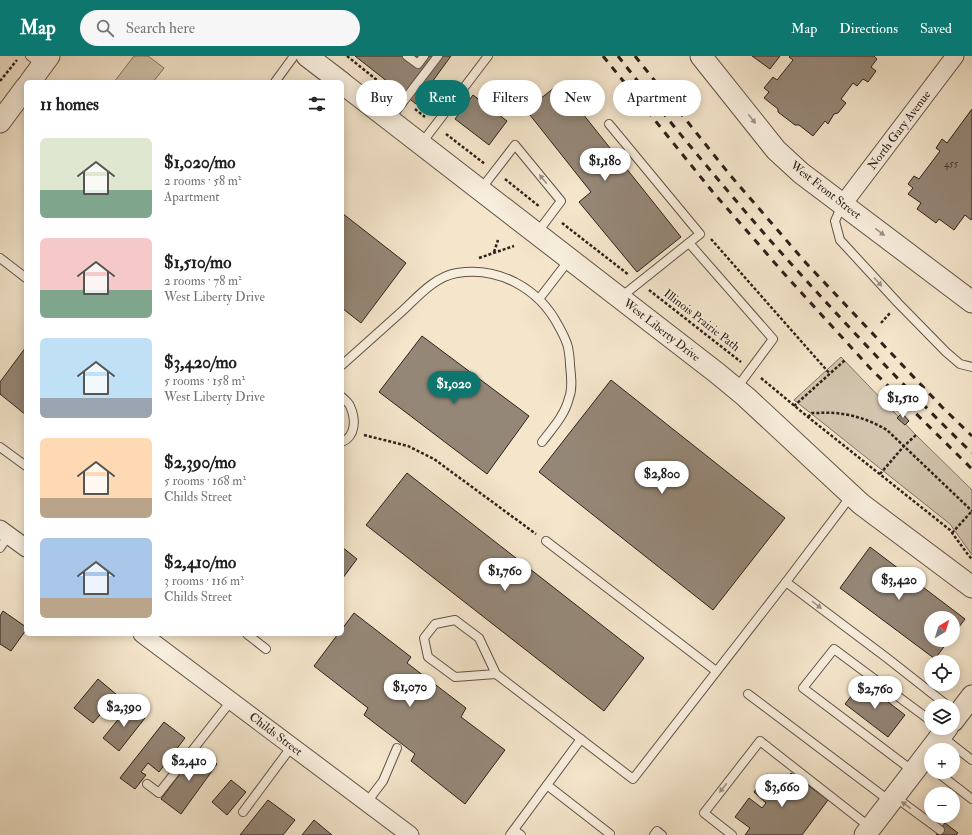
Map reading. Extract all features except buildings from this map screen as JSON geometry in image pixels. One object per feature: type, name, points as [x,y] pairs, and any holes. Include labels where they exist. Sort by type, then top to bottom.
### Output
[{"type":"street","name":"West Liberty Drive","points":[[307,56],[337,80]]},
{"type":"street","name":"West Front Street","points":[[701,56],[776,150],[801,173],[972,302]]},
{"type":"street","name":"North Gary Avenue","points":[[843,204],[955,56]]},
{"type":"street","points":[[31,80],[40,59]]},
{"type":"street","name":"West Liberty Drive","points":[[344,85],[537,233],[736,389],[861,504],[972,587]]},
{"type":"street","points":[[0,122],[24,90]]},
{"type":"street","points":[[3,537],[24,547]]},
{"type":"street","name":"Childs Street","points":[[145,636],[367,802],[393,830],[410,835]]},
{"type":"street","points":[[960,708],[972,696]]},
{"type":"street","points":[[868,831],[893,799],[924,768]]},
{"type":"lane","points":[[276,80],[294,56]]},
{"type":"lane","points":[[408,56],[418,64],[424,56]]},
{"type":"lane","points":[[390,120],[438,56]]},
{"type":"lane","points":[[421,144],[488,56]]},
{"type":"lane","points":[[609,124],[700,234],[620,298]]},
{"type":"lane","points":[[480,190],[515,145],[561,201],[537,233]]},
{"type":"lane","points":[[843,204],[835,221],[840,240],[946,352],[960,364],[972,367]]},
{"type":"lane","points":[[688,243],[773,339],[736,389]]},
{"type":"lane","points":[[0,258],[24,276]]},
{"type":"lane","points":[[539,299],[570,259]]},
{"type":"lane","points":[[344,363],[427,288],[441,279],[456,273],[472,272],[489,273],[510,279],[528,289],[552,314],[562,331],[568,346],[572,382],[569,399],[557,422],[542,442]]},
{"type":"lane","points":[[344,399],[350,405],[354,416],[353,433],[344,441]]},
{"type":"lane","points":[[0,447],[24,465]]},
{"type":"lane","points":[[496,674],[455,677],[428,658],[424,638],[435,624],[455,620],[480,638],[496,674],[633,779],[852,495]]},
{"type":"lane","points":[[546,541],[716,671]]},
{"type":"lane","points":[[786,582],[887,658],[925,699]]},
{"type":"lane","points":[[250,636],[266,649]]},
{"type":"lane","points":[[924,708],[834,649],[803,688],[924,766]]},
{"type":"lane","points":[[748,694],[893,799],[940,830]]},
{"type":"lane","points":[[147,784],[159,794],[231,701]]},
{"type":"lane","points":[[955,735],[972,760]]},
{"type":"lane","points":[[515,833],[547,785],[581,739]]},
{"type":"lane","points":[[732,835],[704,813],[760,741],[868,831]]},
{"type":"lane","points":[[244,812],[292,746]]},
{"type":"lane","points":[[367,802],[383,781],[397,748]]},
{"type":"lane","points":[[943,779],[972,799]]},
{"type":"lane","points":[[547,785],[610,834]]},
{"type":"lane","points":[[654,835],[656,831],[662,835]]},
{"type":"path","points":[[347,56],[378,80]]},
{"type":"path","points":[[0,81],[15,62]]},
{"type":"path","points":[[411,106],[429,120]]},
{"type":"path","points":[[443,131],[488,166]]},
{"type":"path","points":[[502,177],[541,207]]},
{"type":"path","points":[[561,223],[632,278]]},
{"type":"path","points":[[700,234],[709,237],[830,374]]},
{"type":"path","points":[[494,253],[498,240]]},
{"type":"path","points":[[479,258],[514,246]]},
{"type":"path","name":"Illinois Prairie Path","points":[[649,291],[745,364]]},
{"type":"path","points":[[794,406],[845,360]]},
{"type":"path","points":[[759,376],[794,406],[950,530],[972,559]]},
{"type":"path","points":[[808,417],[812,414],[826,412],[841,413],[880,425],[887,430],[972,511],[952,533]]},
{"type":"path","points":[[363,435],[408,446],[434,459],[546,541]]},
{"type":"path","points":[[880,474],[904,446],[916,435]]},
{"type":"shaded area","points":[[134,56],[148,56],[164,68],[155,80],[116,80]]},
{"type":"shaded area","points":[[841,357],[916,435],[972,490],[972,555],[950,524],[794,400]]},
{"type":"railway","points":[[603,56],[712,191],[788,278],[870,368],[972,469]]},
{"type":"railway","points":[[618,56],[692,148],[768,238],[919,401],[972,453]]},
{"type":"railway","points":[[635,56],[730,175],[806,263],[942,407],[972,436]]}]
